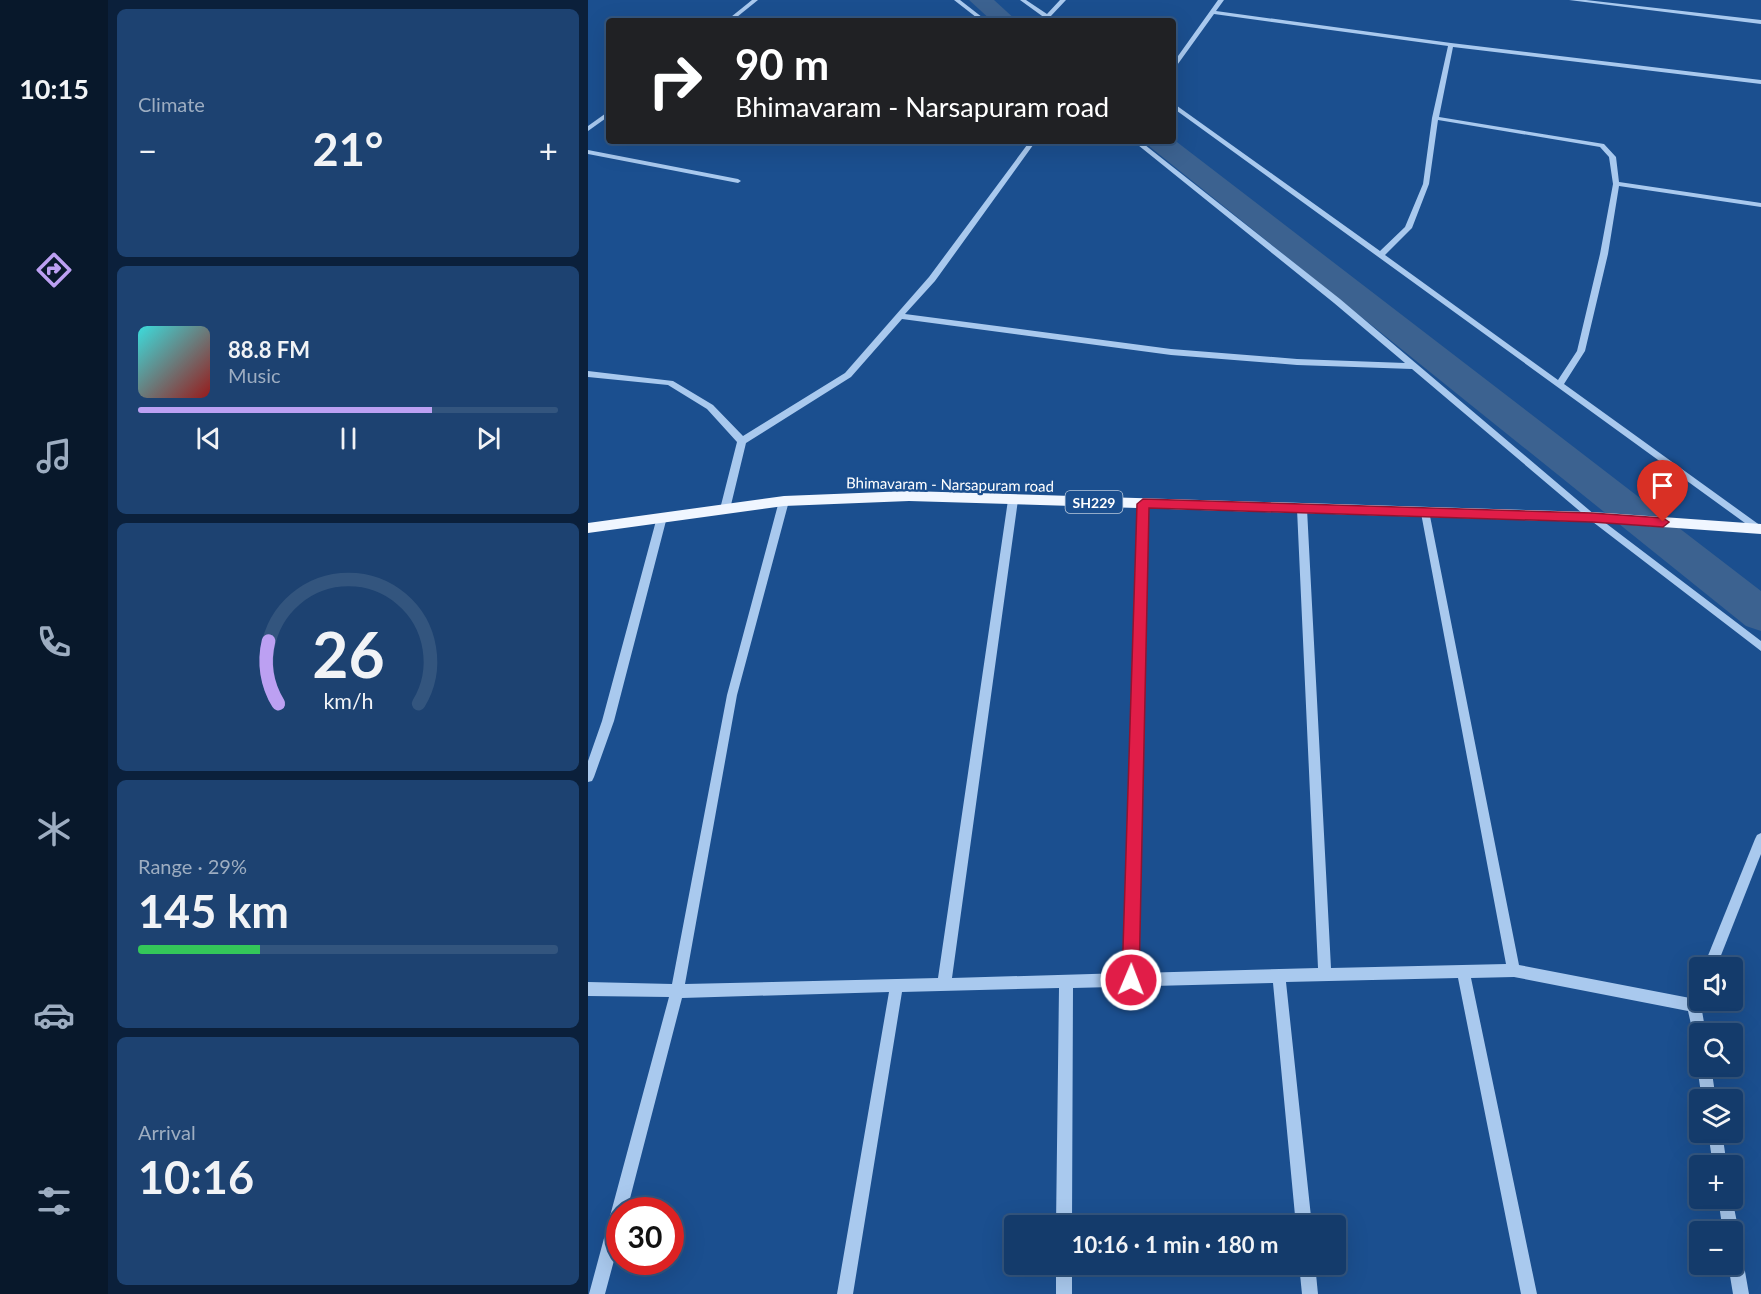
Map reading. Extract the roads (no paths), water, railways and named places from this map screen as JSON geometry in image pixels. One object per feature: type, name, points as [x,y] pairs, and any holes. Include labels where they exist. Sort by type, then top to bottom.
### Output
[{"type":"main road","name":"Bhimavaram - Narsapuram road","points":[[588,528],[784,501],[909,496],[1597,518]]},
{"type":"main road","name":"SH229","points":[[1597,518],[1760,529]]},
{"type":"street","points":[[733,18],[755,0]]},
{"type":"street","points":[[957,0],[980,18]]},
{"type":"street","points":[[1023,0],[1047,17],[1063,0]]},
{"type":"street","points":[[1176,64],[1221,0]]},
{"type":"street","points":[[1572,0],[1761,22]]},
{"type":"street","points":[[1214,12],[1451,45],[1761,82]]},
{"type":"street","points":[[1381,255],[1408,228],[1426,184],[1435,118],[1451,45]]},
{"type":"street","points":[[1176,107],[1760,529]]},
{"type":"street","points":[[588,129],[606,115]]},
{"type":"street","points":[[1435,118],[1602,145],[1611,150],[1615,160],[1616,184],[1604,254],[1581,351],[1559,385]]},
{"type":"street","points":[[725,509],[742,441],[848,375],[932,279],[1031,144]]},
{"type":"street","points":[[1140,144],[1337,301],[1597,518],[1761,647]]},
{"type":"street","points":[[588,152],[738,181]]},
{"type":"street","points":[[1616,184],[1761,205]]},
{"type":"street","points":[[900,316],[1171,352],[1297,362],[1414,366]]},
{"type":"street","points":[[588,374],[670,382],[710,407],[742,441]]},
{"type":"street","points":[[944,984],[1013,500]]},
{"type":"street","points":[[597,1294],[677,991],[732,695],[784,501]]},
{"type":"street","points":[[1131,980],[1143,504]]},
{"type":"street","points":[[1302,509],[1324,974]]},
{"type":"street","points":[[1426,513],[1514,970]]},
{"type":"street","points":[[588,777],[608,721],[662,517]]},
{"type":"street","points":[[1713,957],[1761,839]]},
{"type":"street","points":[[588,989],[677,991],[1514,970],[1689,998]]},
{"type":"street","points":[[1462,971],[1529,1294]]},
{"type":"street","points":[[1279,976],[1303,1215]]},
{"type":"street","points":[[1064,1215],[1066,981]]},
{"type":"street","points":[[845,1294],[897,985]]},
{"type":"street","points":[[1064,1275],[1064,1294]]},
{"type":"street","points":[[1309,1275],[1310,1294]]},
{"type":"street","points":[[1738,1275],[1741,1294]]},
{"type":"waterway","points":[[980,0],[1002,18]]},
{"type":"waterway","points":[[1163,144],[1761,614]]}]
